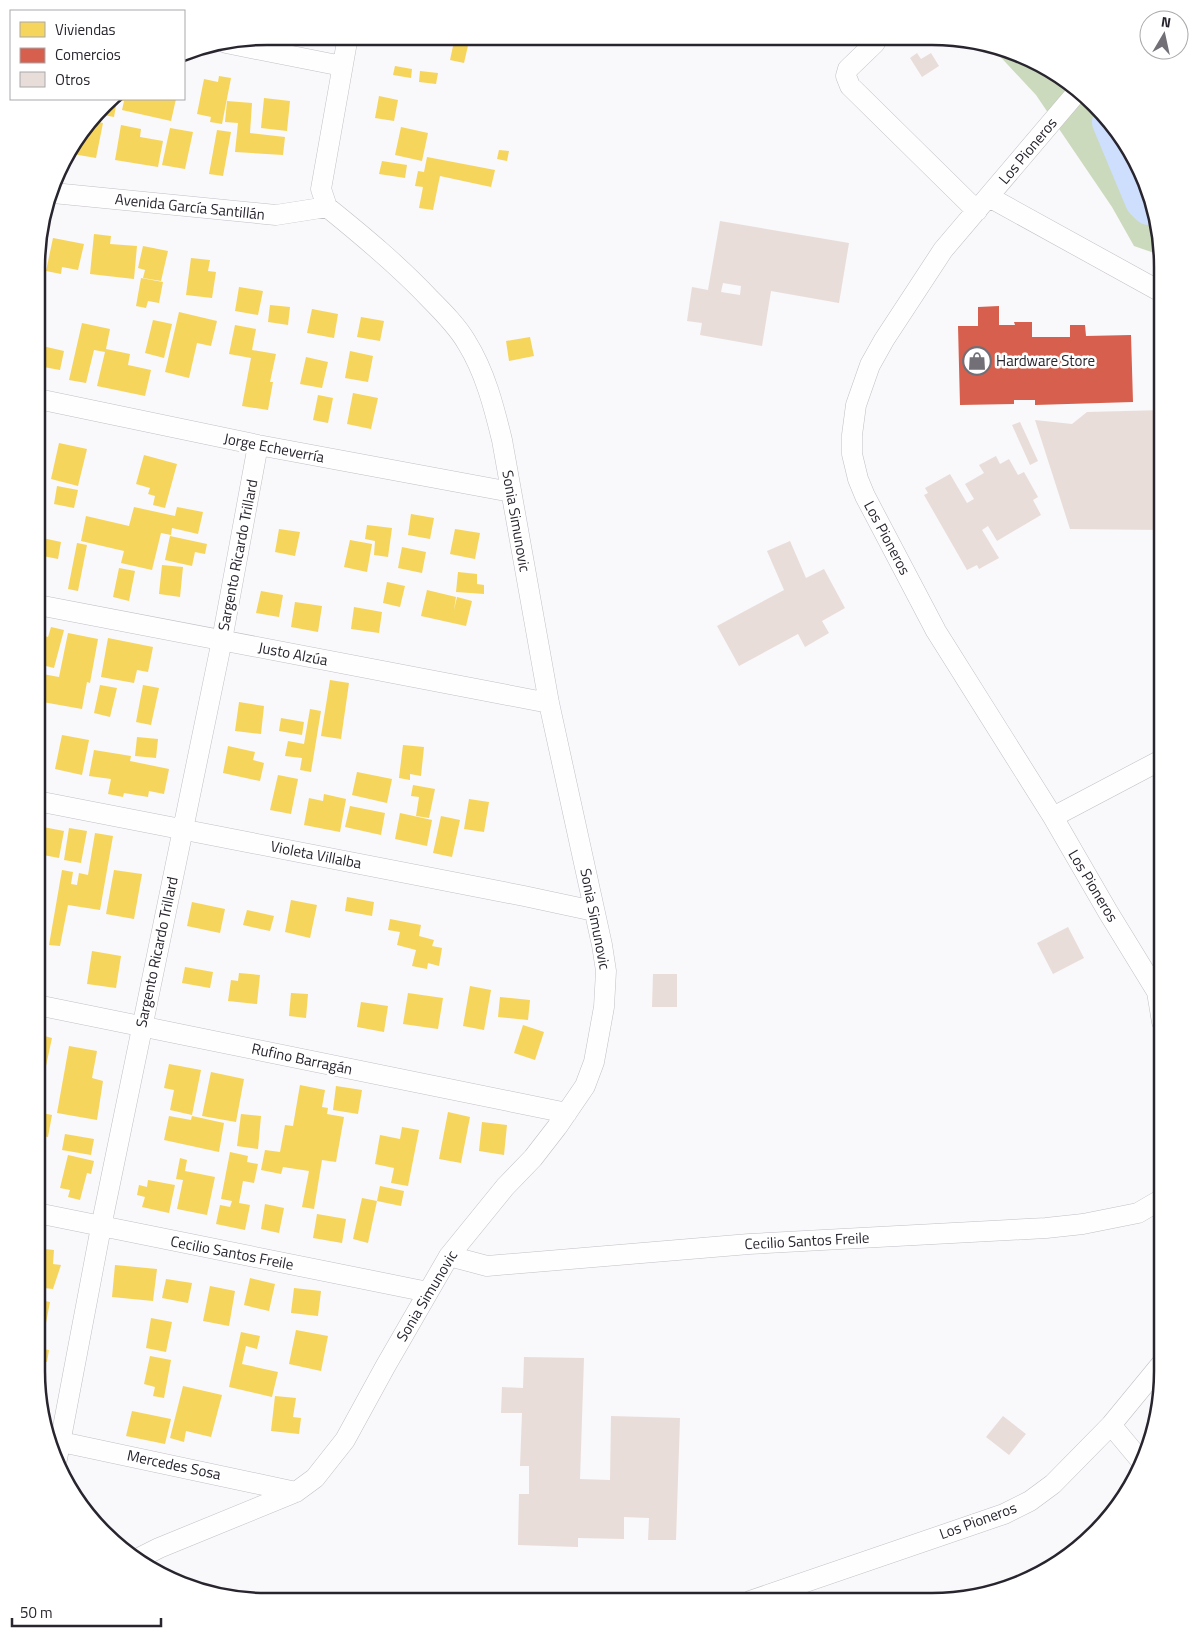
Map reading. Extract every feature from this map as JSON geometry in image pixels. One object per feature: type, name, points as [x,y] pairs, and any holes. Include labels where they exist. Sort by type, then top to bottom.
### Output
[{"type":"street","points":[[327,207],[322,189],[346,45]]},
{"type":"street","points":[[874,45],[848,68],[846,76],[850,86],[983,204],[1154,289]]},
{"type":"street","points":[[243,46],[342,66]]},
{"type":"street","name":"Los Pioneros","points":[[1074,96],[943,250],[884,340],[870,365],[856,405],[852,435],[852,454],[858,480],[865,496],[936,631],[1052,817],[1154,986]]},
{"type":"street","name":"Avenida García Santillán","points":[[58,193],[276,215],[327,207]]},
{"type":"street","name":"Sonia Simunovic","points":[[144,1556],[296,1492],[315,1478],[345,1440],[449,1256],[505,1187],[533,1158],[585,1086],[594,1062],[604,1007],[606,972],[549,703],[502,440],[493,402],[467,342],[444,314],[409,277],[327,207]]},
{"type":"street","name":"Jorge Echeverría","points":[[45,400],[258,446],[511,492]]},
{"type":"street","name":"Sargento Ricardo Trillard","points":[[57,1442],[222,640],[258,446]]},
{"type":"street","name":"Justo Alzúa","points":[[45,606],[549,703]]},
{"type":"street","points":[[1052,817],[1154,764]]},
{"type":"street","name":"Violeta Villalba","points":[[45,802],[183,828],[594,911]]},
{"type":"street","name":"Rufino Barragán","points":[[45,1007],[567,1113]]},
{"type":"street","name":"Cecilio Santos Freile","points":[[449,1256],[487,1266],[749,1244],[1046,1228],[1083,1224],[1138,1213],[1154,1204]]},
{"type":"street","name":"Cecilio Santos Freile","points":[[45,1215],[428,1292]]},
{"type":"street","name":"Los Pioneros","points":[[773,1593],[1004,1514],[1030,1501],[1053,1484],[1111,1425],[1154,1371]]},
{"type":"street","points":[[1111,1425],[1137,1456]]},
{"type":"street","name":"Mercedes Sosa","points":[[59,1448],[296,1492]]},
{"type":"green space","points":[[1000,56],[1030,68],[1055,82],[1089,110],[1108,132],[1124,156],[1137,182],[1150,224],[1154,253],[1134,246],[1112,207],[1036,95]]},
{"type":"building: Viviendas","points":[[453,45],[468,45],[464,63],[450,60]]},
{"type":"building: Viviendas","points":[[395,66],[412,69],[411,78],[393,75]]},
{"type":"building: Viviendas","points":[[420,71],[438,73],[436,84],[419,82]]},
{"type":"building: Viviendas","points":[[219,76],[231,78],[222,124],[210,122],[211,117],[197,114],[204,79],[218,82]]},
{"type":"building: Viviendas","points":[[379,96],[398,100],[394,121],[375,118]]},
{"type":"building: Viviendas","points":[[264,98],[290,101],[287,131],[261,128]]},
{"type":"building: Viviendas","points":[[120,100],[176,100],[171,121],[122,110],[124,101]]},
{"type":"building: Viviendas","points":[[227,101],[252,103],[250,133],[285,137],[283,155],[235,152],[238,123],[225,122]]},
{"type":"building: Viviendas","points":[[116,104],[114,117],[105,115]]},
{"type":"building: Viviendas","points":[[99,122],[103,123],[96,158],[76,155]]},
{"type":"building: Viviendas","points":[[121,125],[141,129],[140,137],[163,141],[158,167],[115,160]]},
{"type":"building: Viviendas","points":[[401,127],[428,133],[422,161],[395,155]]},
{"type":"building: Viviendas","points":[[170,128],[193,132],[185,169],[162,165]]},
{"type":"building: Viviendas","points":[[217,130],[231,132],[223,176],[209,174]]},
{"type":"building: Viviendas","points":[[499,150],[509,151],[507,161],[497,159]]},
{"type":"building: Viviendas","points":[[427,157],[495,170],[491,187],[440,176],[433,210],[419,208],[423,187],[415,186],[418,171],[424,172]]},
{"type":"building: Viviendas","points":[[382,161],[407,165],[405,178],[379,174]]},
{"type":"building: Viviendas","points":[[94,234],[111,236],[110,244],[137,246],[134,279],[90,274]]},
{"type":"building: Viviendas","points":[[53,238],[84,244],[78,270],[62,267],[61,274],[46,271]]},
{"type":"building: Viviendas","points":[[143,246],[168,251],[161,281],[143,278],[145,270],[138,268]]},
{"type":"building: Viviendas","points":[[191,258],[210,260],[208,271],[216,272],[212,298],[186,295]]},
{"type":"building: Viviendas","points":[[141,278],[163,282],[159,303],[148,301],[146,308],[136,306]]},
{"type":"building: Viviendas","points":[[239,287],[263,291],[258,315],[235,311]]},
{"type":"building: Viviendas","points":[[270,305],[290,307],[288,325],[268,322]]},
{"type":"building: Viviendas","points":[[312,309],[338,314],[334,338],[307,333]]},
{"type":"building: Viviendas","points":[[179,312],[217,321],[211,346],[197,343],[189,378],[165,372]]},
{"type":"building: Viviendas","points":[[361,317],[384,321],[380,341],[357,337]]},
{"type":"building: Viviendas","points":[[153,320],[172,324],[164,358],[145,353]]},
{"type":"building: Viviendas","points":[[82,323],[110,329],[106,349],[130,354],[128,365],[151,370],[145,396],[97,386],[105,352],[94,350],[86,383],[69,380]]},
{"type":"building: Viviendas","points":[[235,325],[256,329],[252,350],[276,354],[270,382],[273,382],[268,410],[242,406],[251,358],[229,354]]},
{"type":"building: Viviendas","points":[[530,337],[534,356],[509,361],[506,341]]},
{"type":"building: Viviendas","points":[[45,347],[64,351],[60,370],[45,367]]},
{"type":"building: Viviendas","points":[[350,351],[373,356],[368,382],[345,378]]},
{"type":"building: Viviendas","points":[[306,357],[328,362],[322,388],[300,384]]},
{"type":"building: Viviendas","points":[[353,393],[378,398],[371,429],[347,424]]},
{"type":"building: Viviendas","points":[[318,395],[333,398],[328,423],[313,420]]},
{"type":"building: Viviendas","points":[[59,443],[87,449],[78,486],[51,479]]},
{"type":"building: Viviendas","points":[[144,455],[177,464],[165,508],[153,505],[155,496],[148,494],[150,488],[136,484]]},
{"type":"building: Viviendas","points":[[57,486],[78,490],[74,508],[54,504]]},
{"type":"building: Viviendas","points":[[134,507],[175,516],[177,507],[203,512],[198,534],[172,528],[171,535],[161,533],[152,570],[121,563],[124,551],[81,541],[86,516],[129,526]]},
{"type":"building: Viviendas","points":[[411,514],[434,518],[430,539],[408,535]]},
{"type":"building: Viviendas","points":[[367,525],[392,528],[388,557],[374,555],[375,541],[365,539]]},
{"type":"building: Viviendas","points":[[279,529],[300,532],[295,556],[275,552]]},
{"type":"building: Viviendas","points":[[455,529],[480,533],[475,559],[450,554]]},
{"type":"building: Viviendas","points":[[170,536],[207,544],[205,554],[195,552],[192,566],[165,560]]},
{"type":"building: Viviendas","points":[[45,539],[61,542],[58,559],[45,556]]},
{"type":"building: Viviendas","points":[[350,540],[372,544],[367,572],[344,567]]},
{"type":"building: Viviendas","points":[[77,543],[87,545],[78,591],[68,589]]},
{"type":"building: Viviendas","points":[[402,547],[426,552],[422,573],[398,568]]},
{"type":"building: Viviendas","points":[[162,565],[183,567],[180,597],[159,594]]},
{"type":"building: Viviendas","points":[[119,568],[135,571],[129,601],[113,597]]},
{"type":"building: Viviendas","points":[[458,572],[477,574],[477,584],[484,585],[484,594],[456,592]]},
{"type":"building: Viviendas","points":[[387,582],[405,586],[400,607],[383,603]]},
{"type":"building: Viviendas","points":[[427,590],[456,597],[454,610],[457,597],[472,601],[466,626],[421,616]]},
{"type":"building: Viviendas","points":[[261,591],[283,595],[279,617],[256,613]]},
{"type":"building: Viviendas","points":[[295,602],[322,606],[318,632],[291,627]]},
{"type":"building: Viviendas","points":[[354,607],[382,612],[379,633],[351,629]]},
{"type":"building: Viviendas","points":[[51,627],[64,630],[54,668],[45,666],[45,636],[48,637]]},
{"type":"building: Viviendas","points":[[68,633],[98,639],[90,683],[87,682],[82,709],[45,702],[45,674],[59,677]]},
{"type":"building: Viviendas","points":[[108,638],[153,647],[148,672],[137,670],[134,683],[101,677]]},
{"type":"building: Viviendas","points":[[330,680],[349,683],[341,739],[321,736]]},
{"type":"building: Viviendas","points":[[100,685],[117,688],[110,717],[94,713]]},
{"type":"building: Viviendas","points":[[143,685],[159,688],[151,725],[136,722]]},
{"type":"building: Viviendas","points":[[239,702],[264,706],[261,734],[235,731]]},
{"type":"building: Viviendas","points":[[310,709],[321,711],[311,772],[300,770],[302,758],[285,756],[288,741],[304,744]]},
{"type":"building: Viviendas","points":[[281,718],[304,722],[302,735],[279,731]]},
{"type":"building: Viviendas","points":[[62,735],[89,740],[82,775],[55,769]]},
{"type":"building: Viviendas","points":[[137,737],[158,739],[156,758],[135,756]]},
{"type":"building: Viviendas","points":[[403,745],[424,747],[421,776],[410,774],[410,780],[399,778]]},
{"type":"building: Viviendas","points":[[228,746],[255,752],[253,760],[264,763],[260,781],[223,773]]},
{"type":"building: Viviendas","points":[[94,750],[131,756],[130,761],[169,769],[164,794],[149,791],[148,797],[124,793],[123,797],[108,794],[111,779],[89,776]]},
{"type":"building: Viviendas","points":[[357,772],[392,779],[387,803],[352,795]]},
{"type":"building: Viviendas","points":[[278,775],[298,779],[291,814],[270,810]]},
{"type":"building: Viviendas","points":[[413,785],[435,789],[429,818],[416,816],[419,797],[411,796]]},
{"type":"building: Viviendas","points":[[324,794],[346,799],[340,832],[304,825],[309,798],[323,801]]},
{"type":"building: Viviendas","points":[[469,799],[489,802],[484,832],[464,829]]},
{"type":"building: Viviendas","points":[[350,806],[385,813],[381,835],[345,827]]},
{"type":"building: Viviendas","points":[[400,813],[432,820],[427,846],[395,839]]},
{"type":"building: Viviendas","points":[[441,816],[460,820],[452,857],[433,853]]},
{"type":"building: Viviendas","points":[[45,827],[64,831],[59,858],[45,855]]},
{"type":"building: Viviendas","points":[[69,828],[87,831],[81,863],[64,860]]},
{"type":"building: Viviendas","points":[[95,833],[113,836],[100,910],[68,905],[60,946],[49,945],[62,870],[73,872],[71,884],[77,885],[79,873],[88,875]]},
{"type":"building: Viviendas","points":[[114,870],[142,874],[134,919],[106,914]]},
{"type":"building: Viviendas","points":[[347,897],[374,902],[372,916],[345,911]]},
{"type":"building: Viviendas","points":[[291,900],[317,905],[310,938],[285,932]]},
{"type":"building: Viviendas","points":[[192,902],[225,909],[220,933],[187,926]]},
{"type":"building: Viviendas","points":[[247,910],[274,916],[270,931],[243,925]]},
{"type":"building: Viviendas","points":[[390,919],[421,925],[419,936],[434,940],[432,946],[442,948],[439,966],[428,963],[427,969],[412,966],[416,950],[397,945],[400,932],[388,930]]},
{"type":"building: Viviendas","points":[[92,951],[121,956],[116,988],[87,984]]},
{"type":"building: Viviendas","points":[[185,967],[213,972],[210,988],[182,983]]},
{"type":"building: Viviendas","points":[[239,973],[260,975],[257,1004],[228,1001],[231,980],[238,981]]},
{"type":"building: Viviendas","points":[[470,986],[491,990],[484,1030],[463,1026]]},
{"type":"building: Viviendas","points":[[291,993],[308,994],[306,1018],[289,1016]]},
{"type":"building: Viviendas","points":[[408,993],[443,998],[438,1029],[403,1024]]},
{"type":"building: Viviendas","points":[[500,997],[530,1000],[528,1020],[498,1017]]},
{"type":"building: Viviendas","points":[[361,1002],[388,1006],[384,1032],[357,1027]]},
{"type":"building: Viviendas","points":[[523,1025],[544,1032],[535,1060],[514,1053]]},
{"type":"building: Viviendas","points":[[45,1036],[52,1038],[45,1071]]},
{"type":"building: Viviendas","points":[[69,1046],[97,1051],[92,1078],[103,1081],[97,1120],[57,1113]]},
{"type":"building: Viviendas","points":[[169,1064],[201,1070],[192,1115],[170,1110],[174,1090],[164,1088]]},
{"type":"building: Viviendas","points":[[211,1072],[244,1079],[236,1122],[202,1116]]},
{"type":"building: Viviendas","points":[[300,1085],[325,1090],[322,1107],[328,1108],[327,1114],[344,1117],[336,1162],[322,1160],[314,1209],[302,1207],[309,1171],[283,1167],[281,1174],[261,1170],[265,1150],[280,1152],[285,1125],[293,1126]]},
{"type":"building: Viviendas","points":[[336,1086],[362,1090],[358,1114],[333,1110]]},
{"type":"building: Viviendas","points":[[448,1112],[470,1117],[461,1163],[439,1159]]},
{"type":"building: Viviendas","points":[[45,1114],[52,1115],[48,1137],[45,1136]]},
{"type":"building: Viviendas","points":[[241,1114],[261,1116],[258,1149],[237,1146]]},
{"type":"building: Viviendas","points":[[169,1116],[191,1120],[192,1116],[224,1123],[219,1152],[164,1140]]},
{"type":"building: Viviendas","points":[[482,1122],[507,1125],[504,1155],[479,1151]]},
{"type":"building: Viviendas","points":[[402,1127],[419,1130],[408,1186],[391,1183],[394,1168],[375,1164],[380,1135],[400,1139]]},
{"type":"building: Viviendas","points":[[65,1134],[94,1139],[91,1155],[62,1150]]},
{"type":"building: Viviendas","points":[[230,1152],[248,1156],[247,1162],[258,1164],[254,1183],[243,1181],[239,1203],[250,1205],[245,1230],[216,1224],[220,1205],[230,1207],[232,1201],[221,1199]]},
{"type":"building: Viviendas","points":[[68,1155],[94,1161],[91,1174],[87,1173],[80,1200],[68,1197],[70,1190],[60,1188]]},
{"type":"building: Viviendas","points":[[180,1158],[187,1160],[185,1171],[215,1177],[207,1215],[177,1209],[183,1180],[176,1179]]},
{"type":"building: Viviendas","points":[[148,1180],[175,1185],[169,1213],[142,1207],[145,1197],[137,1195],[139,1185],[147,1187]]},
{"type":"building: Viviendas","points":[[380,1186],[404,1191],[401,1206],[377,1201]]},
{"type":"building: Viviendas","points":[[362,1198],[377,1201],[368,1243],[353,1239]]},
{"type":"building: Viviendas","points":[[265,1204],[284,1208],[279,1233],[261,1229]]},
{"type":"building: Viviendas","points":[[317,1214],[346,1219],[342,1243],[313,1238]]},
{"type":"building: Viviendas","points":[[45,1249],[54,1250],[53,1264],[61,1265],[53,1289],[45,1288]]},
{"type":"building: Viviendas","points":[[115,1265],[157,1269],[153,1301],[112,1297]]},
{"type":"building: Viviendas","points":[[250,1278],[275,1284],[269,1311],[244,1305]]},
{"type":"building: Viviendas","points":[[166,1279],[192,1283],[188,1303],[162,1298]]},
{"type":"building: Viviendas","points":[[210,1286],[235,1291],[229,1326],[203,1321]]},
{"type":"building: Viviendas","points":[[294,1288],[321,1291],[318,1316],[291,1313]]},
{"type":"building: Viviendas","points":[[45,1301],[50,1302],[45,1323]]},
{"type":"building: Viviendas","points":[[151,1318],[172,1322],[166,1352],[146,1348]]},
{"type":"building: Viviendas","points":[[296,1330],[328,1336],[321,1371],[289,1364]]},
{"type":"building: Viviendas","points":[[241,1332],[260,1336],[257,1349],[246,1346],[242,1364],[278,1372],[272,1397],[229,1387]]},
{"type":"building: Viviendas","points":[[45,1349],[49,1350],[47,1362],[45,1362]]},
{"type":"building: Viviendas","points":[[150,1356],[171,1360],[164,1398],[153,1396],[155,1387],[144,1384]]},
{"type":"building: Viviendas","points":[[183,1386],[222,1395],[211,1437],[186,1431],[184,1442],[170,1438]]},
{"type":"building: Viviendas","points":[[275,1396],[296,1398],[293,1417],[301,1418],[299,1434],[271,1431]]},
{"type":"building: Viviendas","points":[[132,1411],[171,1419],[165,1444],[126,1436]]},
{"type":"building: Comercios","points":[[999,306],[999,325],[1015,325],[1014,322],[1032,322],[1032,337],[1070,337],[1070,325],[1085,325],[1086,336],[1131,335],[1133,402],[1035,405],[1035,400],[1014,400],[1014,404],[960,405],[958,326],[978,326],[978,307]]},
{"type":"building: Otros","points":[[917,53],[921,59],[931,53],[939,66],[922,77],[910,58]]},
{"type":"building: Otros","points":[[720,221],[849,243],[839,303],[771,291],[762,346],[700,335],[702,323],[687,321],[692,287],[708,290]],"holes":[[[723,283],[741,286],[740,295],[721,292]]]},
{"type":"building: Otros","points":[[1154,410],[1154,530],[1070,529],[1035,420],[1072,424],[1087,412]]},
{"type":"building: Otros","points":[[1020,422],[1038,461],[1030,465],[1012,425]]},
{"type":"building: Otros","points":[[996,456],[1000,464],[1009,459],[1018,475],[1024,472],[1038,497],[1033,500],[1041,515],[997,541],[988,526],[982,530],[999,558],[979,569],[977,565],[967,570],[924,495],[928,493],[925,488],[950,474],[967,503],[974,499],[965,484],[984,473],[979,465]]},
{"type":"building: Otros","points":[[790,541],[806,578],[824,569],[845,608],[822,621],[829,633],[805,647],[798,634],[739,666],[717,626],[784,590],[767,551]]},
{"type":"building: Otros","points":[[1068,927],[1084,958],[1053,974],[1037,943]]},
{"type":"building: Otros","points":[[653,974],[677,974],[677,1007],[652,1007]]},
{"type":"building: Otros","points":[[524,1357],[584,1358],[580,1479],[610,1480],[611,1416],[680,1418],[676,1540],[648,1540],[649,1518],[624,1517],[624,1539],[578,1538],[578,1547],[518,1545],[519,1494],[529,1494],[529,1466],[520,1466],[522,1413],[501,1413],[502,1387],[523,1388]]},
{"type":"building: Otros","points":[[1003,1416],[1026,1434],[1009,1455],[986,1437]]},
{"type":"waterway","points":[[1125,158],[1144,202]]},
{"type":"place","name":"Hardware Store","points":[[977,361]]}]
